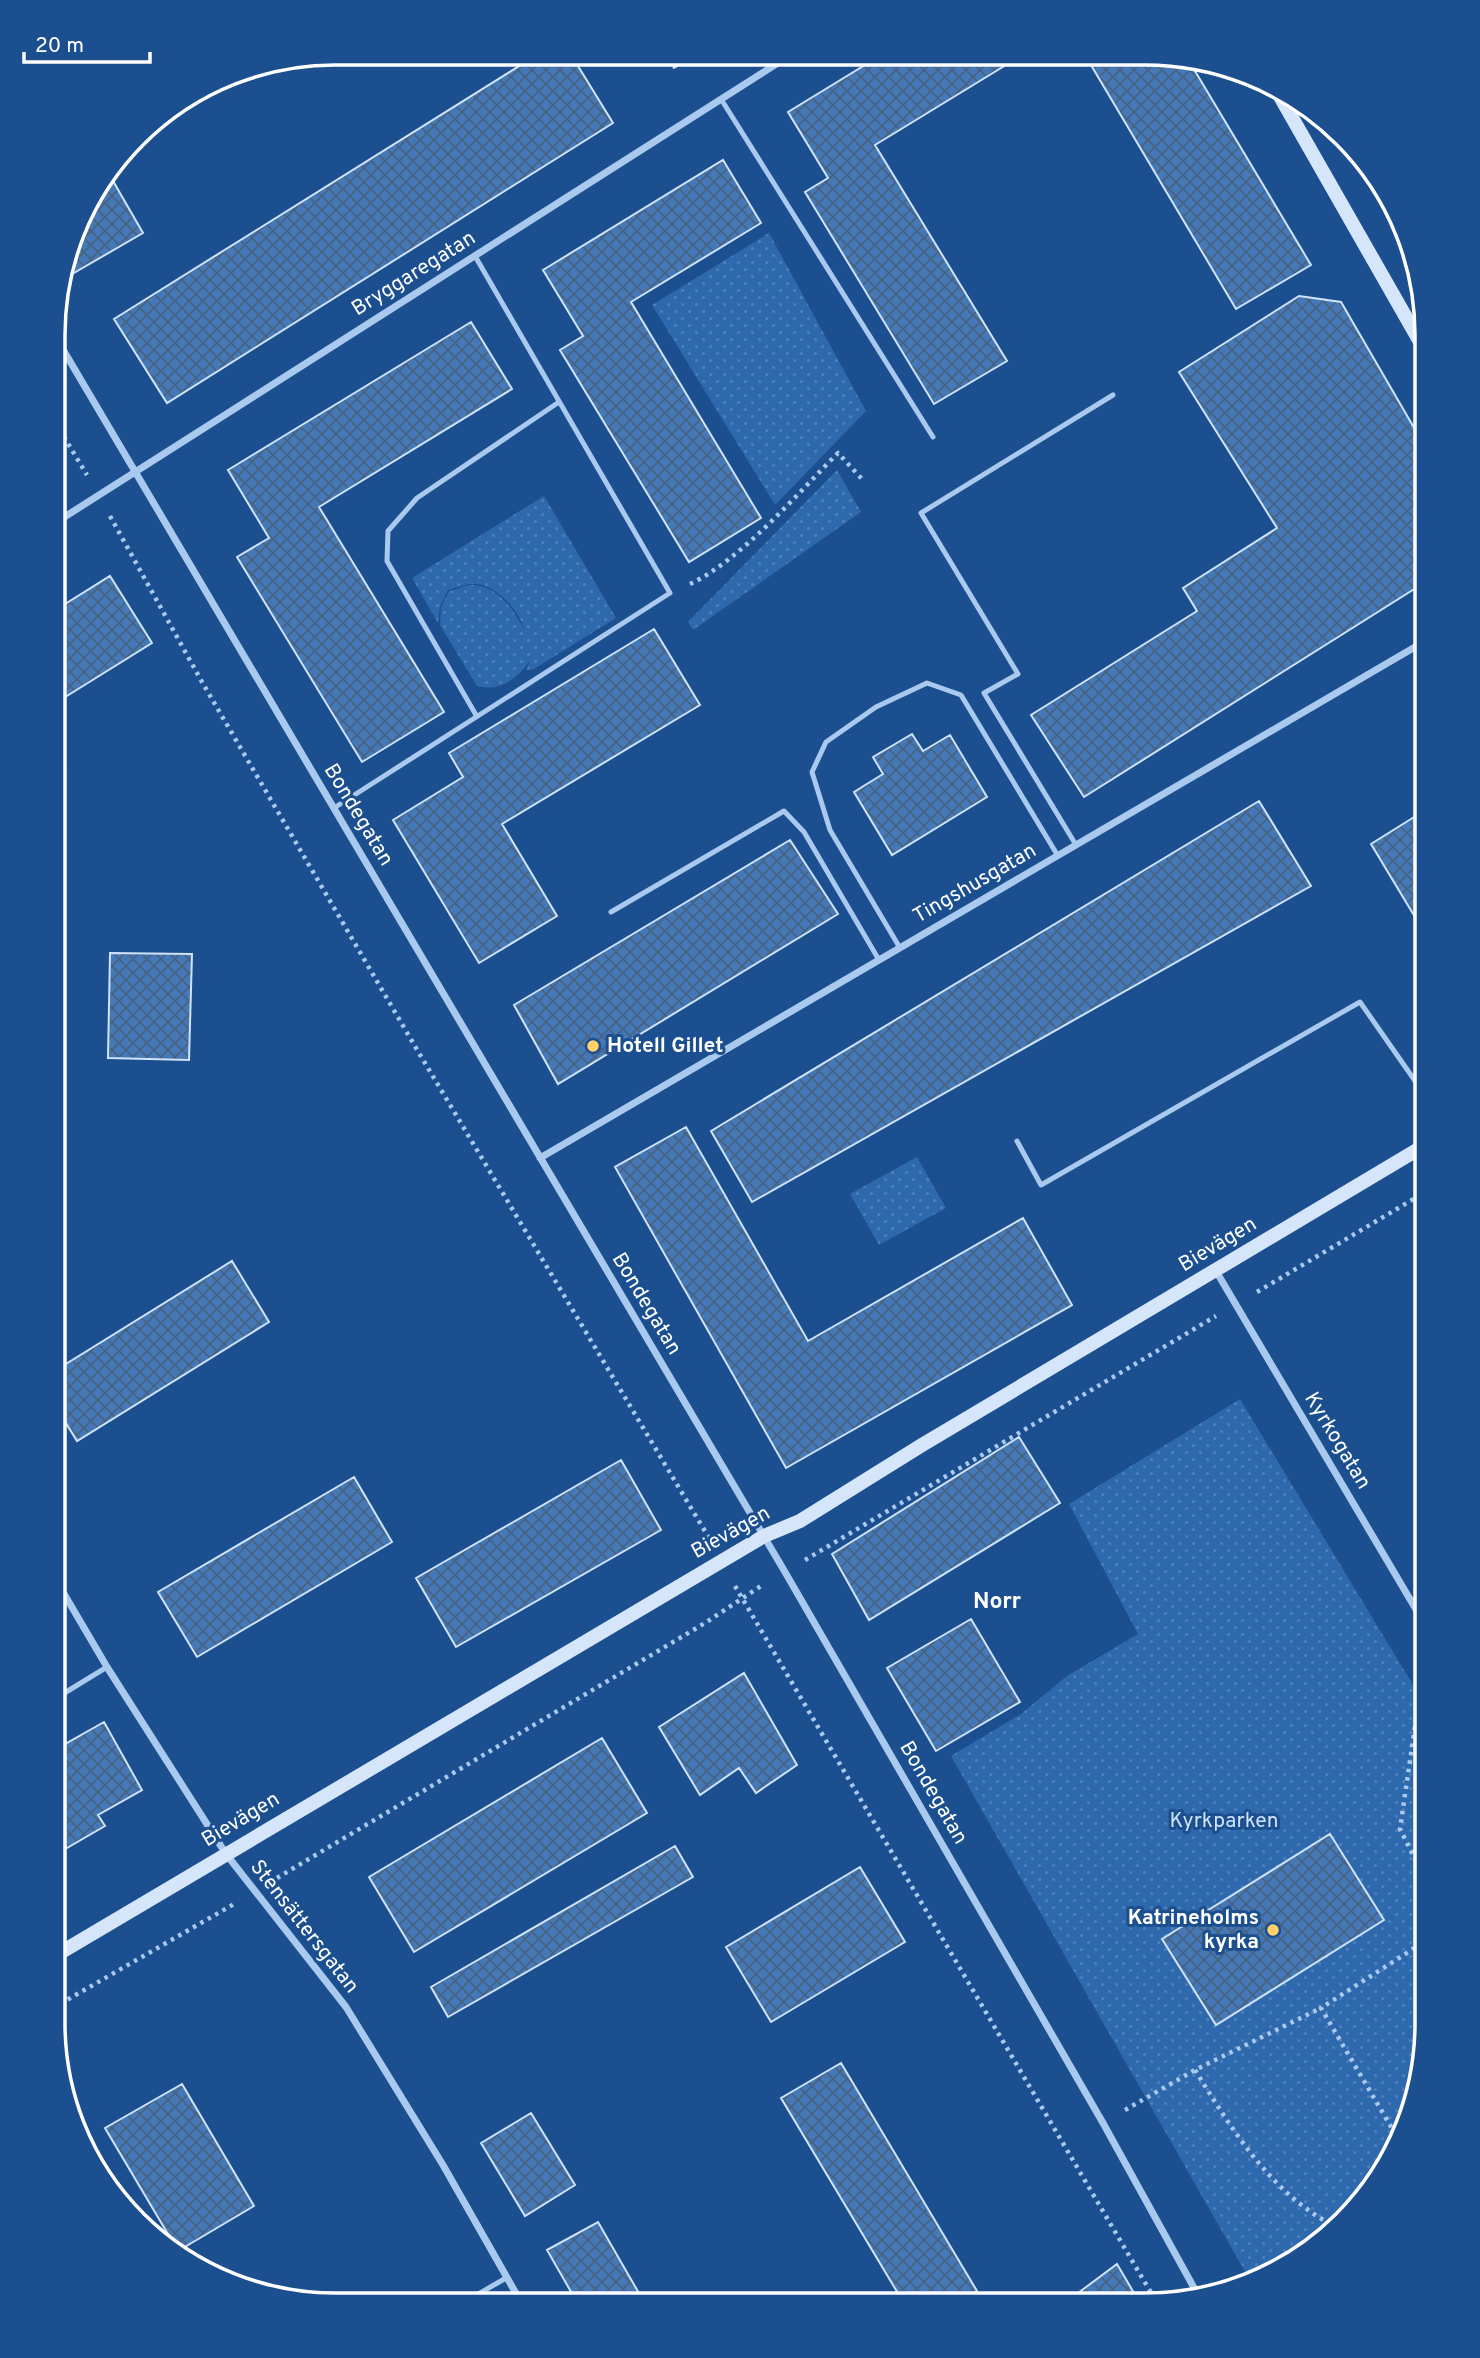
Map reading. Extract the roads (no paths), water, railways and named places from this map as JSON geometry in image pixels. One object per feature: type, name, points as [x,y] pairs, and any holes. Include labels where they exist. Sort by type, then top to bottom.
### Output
[{"type":"street","name":"Bryggaregatan","points":[[65,516],[775,65]]},
{"type":"street","points":[[1284,103],[1415,333]]},
{"type":"street","name":"Bondegatan","points":[[65,353],[764,1536],[1103,2123],[1194,2289]]},
{"type":"street","name":"Tingshusgatan","points":[[540,1158],[1415,647]]},
{"type":"street","name":"Bievägen","points":[[65,1950],[764,1536],[800,1521],[922,1445],[1415,1151]]},
{"type":"street","name":"Kyrkogatan","points":[[1216,1271],[1415,1608]]},
{"type":"street","name":"Stensättersgatan","points":[[65,1595],[107,1667],[226,1854],[346,2007],[443,2165],[515,2293]]},
{"type":"lane","points":[[721,99],[933,437]]},
{"type":"lane","points":[[334,808],[670,593],[475,256]]},
{"type":"lane","points":[[1076,845],[985,693],[1018,674],[920,513],[1112,395]]},
{"type":"lane","points":[[476,715],[387,561],[388,531],[417,498],[559,402]]},
{"type":"lane","points":[[900,948],[830,830],[812,772],[826,742],[876,707],[927,683],[961,695],[1058,856]]},
{"type":"lane","points":[[611,912],[784,811],[804,832],[878,960]]},
{"type":"lane","points":[[1017,1141],[1041,1185],[1360,1002],[1415,1081]]},
{"type":"lane","points":[[65,1693],[107,1667]]},
{"type":"lane","points":[[480,2293],[506,2278]]},
{"type":"place","name":"Hotell Gillet","points":[[593,1046]]},
{"type":"place","name":"Katrineholms kyrka","points":[[1273,1930]]},
{"type":"district","name":"Norr","points":[[997,1602]]},
{"type":"park label","name":"Kyrkparken","points":[[1224,1821]]}]
